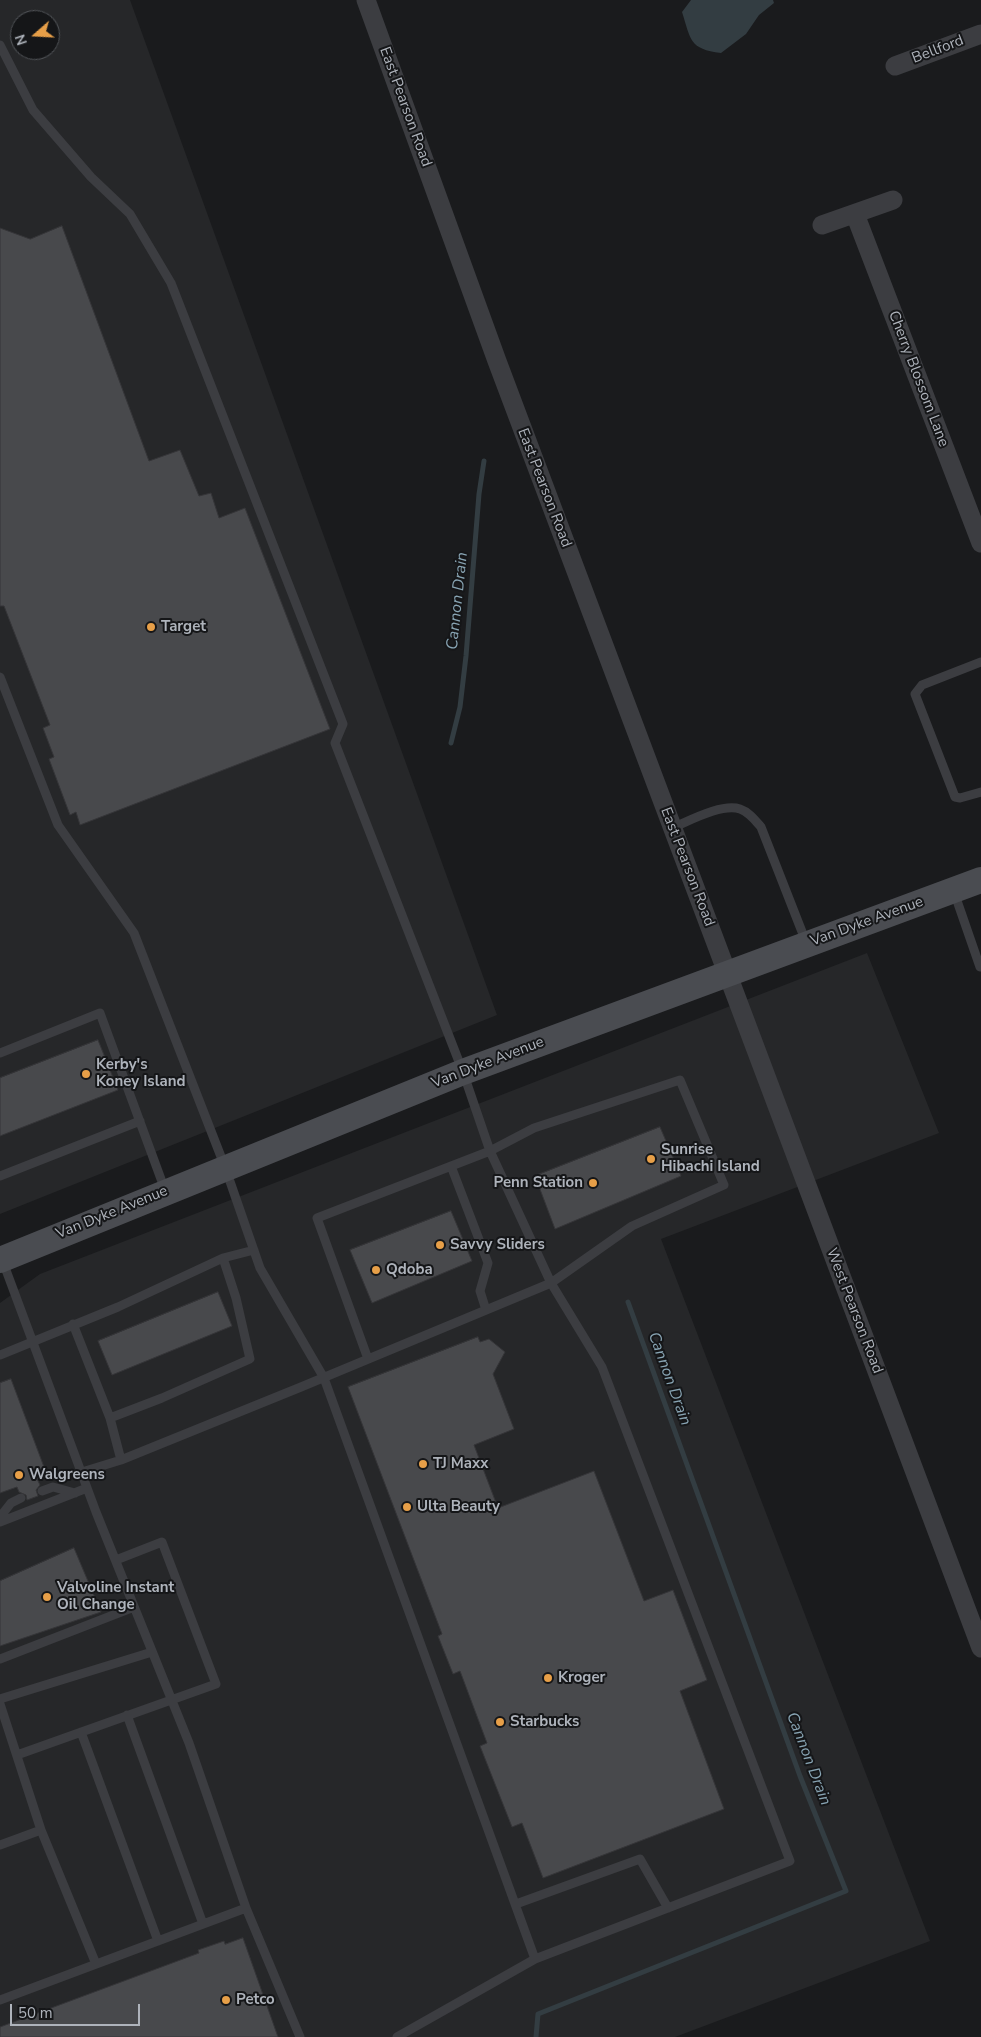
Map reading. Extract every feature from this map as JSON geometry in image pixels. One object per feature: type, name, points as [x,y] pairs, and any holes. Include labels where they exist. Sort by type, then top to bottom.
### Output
[{"type":"main road","name":"Van Dyke Avenue","points":[[0,1258],[464,1072],[981,880]]},
{"type":"street","name":"East Pearson Road","points":[[366,0],[496,361],[727,973]]},
{"type":"street","name":"Bellford","points":[[895,66],[981,34]]},
{"type":"street","points":[[822,225],[893,200]]},
{"type":"street","name":"Cherry Blossom Lane","points":[[855,214],[981,543]]},
{"type":"street","name":"West Pearson Road","points":[[727,973],[981,1648]]},
{"type":"lane","points":[[0,45],[33,110],[91,177],[130,214],[172,282],[343,724],[335,743],[464,1072],[490,1151],[551,1283],[602,1367],[790,1861],[535,1959],[397,2037]]},
{"type":"lane","points":[[981,662],[922,684],[915,694],[955,797],[960,798],[981,792]]},
{"type":"lane","points":[[0,678],[58,825],[134,933],[225,1167],[260,1268],[324,1378],[535,1959]]},
{"type":"lane","points":[[672,828],[711,812],[727,809],[739,809],[751,815],[761,827],[807,944]]},
{"type":"lane","points":[[954,890],[981,968]]},
{"type":"lane","points":[[0,1053],[100,1012],[165,1192]]},
{"type":"lane","points":[[82,1472],[121,1460],[324,1378],[551,1283],[632,1226],[724,1185],[680,1080],[534,1128],[490,1151],[317,1218],[368,1359]]},
{"type":"lane","points":[[0,1176],[140,1122]]},
{"type":"lane","points":[[451,1166],[488,1263],[480,1291],[486,1310]]},
{"type":"lane","points":[[0,1356],[118,1306],[223,1258],[254,1250]]},
{"type":"lane","points":[[0,1258],[87,1488],[189,1743],[246,1908],[300,2037]]},
{"type":"lane","points":[[110,1418],[162,1398],[250,1359],[236,1298],[223,1258]]},
{"type":"lane","points":[[73,1324],[110,1418],[121,1460]]},
{"type":"lane","points":[[42,1491],[53,1487],[75,1493]]},
{"type":"lane","points":[[0,1522],[87,1488]]},
{"type":"lane","points":[[0,1516],[10,1503],[20,1498]]},
{"type":"lane","points":[[17,1755],[216,1684],[162,1542],[116,1560]]},
{"type":"lane","points":[[0,1659],[134,1607]]},
{"type":"lane","points":[[0,1699],[152,1652]]},
{"type":"lane","points":[[0,1704],[42,1830],[96,1964]]},
{"type":"lane","points":[[127,1715],[204,1924]]},
{"type":"lane","points":[[81,1732],[158,1941]]},
{"type":"lane","points":[[0,1845],[42,1830]]},
{"type":"lane","points":[[516,1904],[640,1859],[668,1908]]},
{"type":"lane","points":[[0,2000],[246,1908]]},
{"type":"shaded area","points":[[0,0],[130,0],[497,1015],[0,1214]]},
{"type":"shaded area","points":[[691,0],[773,0],[774,3],[759,15],[746,34],[721,53],[703,49],[693,42],[682,12]]},
{"type":"shaded area","points":[[867,953],[939,1133],[661,1239],[930,1941],[675,2037],[0,2037],[0,1303],[40,1274]]},
{"type":"building","name":"Target","points":[[62,226],[149,461],[180,450],[199,496],[211,493],[219,518],[245,508],[330,729],[80,825],[76,812],[70,815],[49,759],[54,757],[43,728],[50,725],[4,606],[0,606],[0,228],[30,239]]},
{"type":"building","points":[[98,1040],[118,1090],[0,1136],[0,1078]]},
{"type":"building","points":[[660,1127],[681,1176],[555,1229],[535,1176]]},
{"type":"building","points":[[451,1211],[472,1261],[372,1303],[350,1250]]},
{"type":"building","points":[[218,1292],[232,1326],[112,1375],[98,1341]]},
{"type":"building","points":[[478,1337],[480,1342],[489,1339],[505,1352],[493,1374],[514,1429],[474,1445],[498,1508],[594,1471],[644,1601],[673,1590],[707,1680],[680,1691],[724,1809],[543,1878],[522,1823],[512,1827],[480,1746],[487,1743],[460,1671],[453,1674],[438,1636],[442,1634],[348,1387]]},
{"type":"building","name":"Walgreens","points":[[11,1379],[47,1475],[37,1479],[40,1485],[36,1490],[38,1496],[27,1500],[26,1495],[19,1492],[17,1487],[0,1493],[0,1383]]},
{"type":"building","name":"Valvoline Instant Oil Change","points":[[74,1548],[101,1612],[0,1646],[0,1581]]},
{"type":"building","points":[[243,1938],[278,2037],[0,2037],[0,2027],[199,1953],[198,1950],[224,1941],[225,1944]]},
{"type":"waterway","name":"Cannon Drain","points":[[451,743],[460,707],[466,656],[479,494],[484,461]]},
{"type":"waterway","name":"Cannon Drain","points":[[536,2037],[538,2014],[846,1891],[800,1776],[628,1302]]},
{"type":"place","name":"Target","points":[[151,627]]},
{"type":"place","name":"Kerby's Koney Island","points":[[86,1074]]},
{"type":"place","name":"Sunrise Hibachi Island","points":[[651,1159]]},
{"type":"place","name":"Penn Station","points":[[593,1183]]},
{"type":"place","name":"Savvy Sliders","points":[[440,1245]]},
{"type":"place","name":"Qdoba","points":[[376,1270]]},
{"type":"place","name":"TJ Maxx","points":[[423,1464]]},
{"type":"place","name":"Walgreens","points":[[19,1475]]},
{"type":"place","name":"Ulta Beauty","points":[[407,1507]]},
{"type":"place","name":"Valvoline Instant Oil Change","points":[[47,1597]]},
{"type":"place","name":"Kroger","points":[[548,1678]]},
{"type":"place","name":"Starbucks","points":[[500,1722]]},
{"type":"place","name":"Petco","points":[[226,2000]]}]
